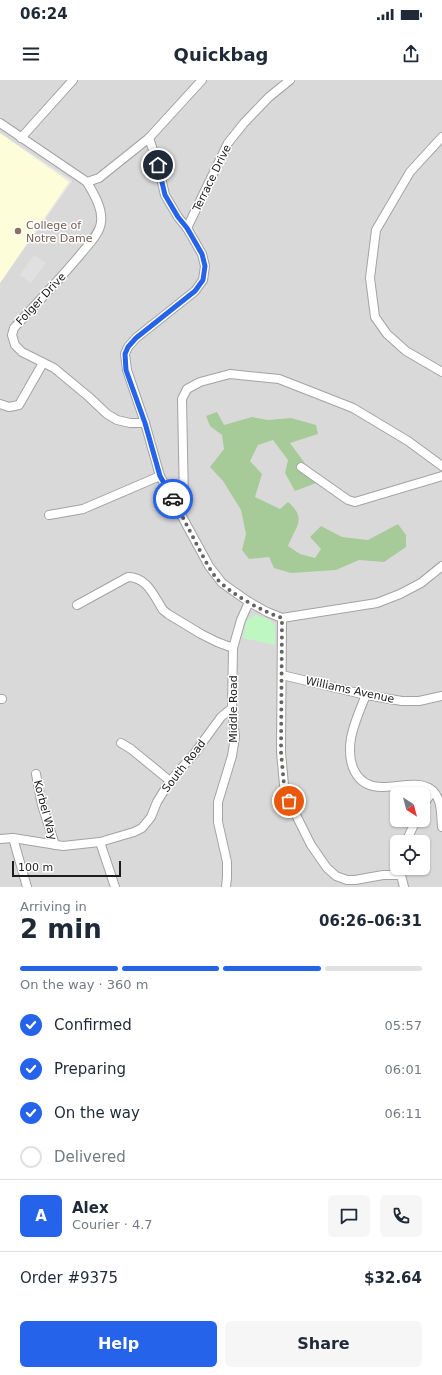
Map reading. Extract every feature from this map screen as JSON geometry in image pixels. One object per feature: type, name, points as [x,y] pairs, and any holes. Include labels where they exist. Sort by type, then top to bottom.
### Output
[{"type":"street","points":[[21,138],[73,80]]},
{"type":"street","points":[[0,123],[87,182],[99,178],[149,138],[202,80]]},
{"type":"street","name":"Terrace Drive","points":[[187,228],[228,143],[244,123],[269,97],[290,80]]},
{"type":"street","points":[[442,137],[410,172],[376,230],[370,278],[375,317],[387,334],[406,351],[442,372]]},
{"type":"street","points":[[149,138],[158,165],[165,195],[202,254],[205,266],[203,280],[195,291],[136,338],[128,347],[125,354],[126,370],[145,423],[160,476],[208,566],[216,578],[249,602],[282,618],[303,616],[377,603],[400,594],[421,583],[442,566]]},
{"type":"street","name":"Folger Drive","points":[[87,182],[101,214],[101,222],[97,232],[87,247],[58,282],[14,328],[12,335],[15,345],[22,352],[54,368],[68,378],[107,414],[123,422],[145,423]]},
{"type":"street","points":[[0,404],[9,407],[19,405],[43,363]]},
{"type":"street","points":[[181,514],[184,502],[182,399],[187,389],[200,382],[230,374],[279,379],[353,408],[408,441],[442,466]]},
{"type":"street","points":[[301,467],[348,500],[356,502],[442,476]]},
{"type":"street","points":[[49,516],[83,509],[160,476]]},
{"type":"street","points":[[76,605],[128,577],[136,577],[145,582],[163,610],[168,614],[201,634],[233,648]]},
{"type":"street","name":"Middle Road","points":[[226,887],[227,862],[218,822],[218,802],[232,756],[234,737],[232,708],[233,648],[241,620],[249,602]]},
{"type":"street","points":[[282,618],[281,752],[284,785],[289,801],[311,845],[327,868],[341,878],[355,880],[390,873]]},
{"type":"street","name":"Williams Avenue","points":[[282,675],[366,695],[402,701],[419,701],[442,696]]},
{"type":"street","points":[[366,695],[357,717],[351,738],[354,770],[361,781],[372,787],[383,788],[418,785],[428,787],[438,798],[441,806],[442,827]]},
{"type":"street","name":"South Road","points":[[0,839],[13,838],[55,846],[63,846],[100,842],[134,832],[142,828],[151,817],[157,802],[170,781],[194,754],[221,717],[232,708]]},
{"type":"street","points":[[121,743],[131,749],[170,781]]},
{"type":"street","name":"Korbel Way","points":[[36,774],[42,805],[55,846]]},
{"type":"street","points":[[430,796],[433,791]]},
{"type":"street","points":[[13,838],[27,887]]},
{"type":"street","points":[[100,842],[115,887]]},
{"type":"street","points":[[402,875],[404,887]]},
{"type":"shaded area","points":[[0,80],[442,80],[442,887],[0,887],[0,283],[72,181],[0,133]]},
{"type":"shaded area","name":"College of Notre Dame","points":[[0,133],[69,182],[0,283]]},
{"type":"shaded area","points":[[34,255],[46,263],[31,283],[20,275]]},
{"type":"green space","points":[[217,412],[224,425],[252,417],[268,420],[291,418],[316,425],[318,434],[290,443],[306,465],[316,473],[316,483],[295,491],[285,473],[288,460],[273,440],[258,445],[250,461],[262,474],[255,497],[280,509],[288,502],[297,513],[299,518],[298,523],[288,546],[300,554],[315,558],[321,549],[310,537],[321,526],[342,537],[368,540],[398,524],[406,535],[406,547],[384,562],[359,560],[336,570],[291,573],[274,568],[269,557],[249,559],[242,550],[246,534],[241,510],[223,481],[210,467],[224,449],[222,435],[210,426],[206,416]]},
{"type":"green space","points":[[256,615],[270,620],[275,626],[275,645],[243,638],[247,620]]},
{"type":"way so far","points":[[173,499],[208,566],[216,578],[249,602],[282,618],[281,752],[284,785],[289,801]]},
{"type":"place","name":"College of Notre Dame","points":[[18,231]]},
{"type":"route","points":[[158,165],[165,195],[202,254],[205,266],[203,280],[195,291],[136,338],[128,347],[125,354],[126,370],[145,423],[160,476],[173,499]]}]
